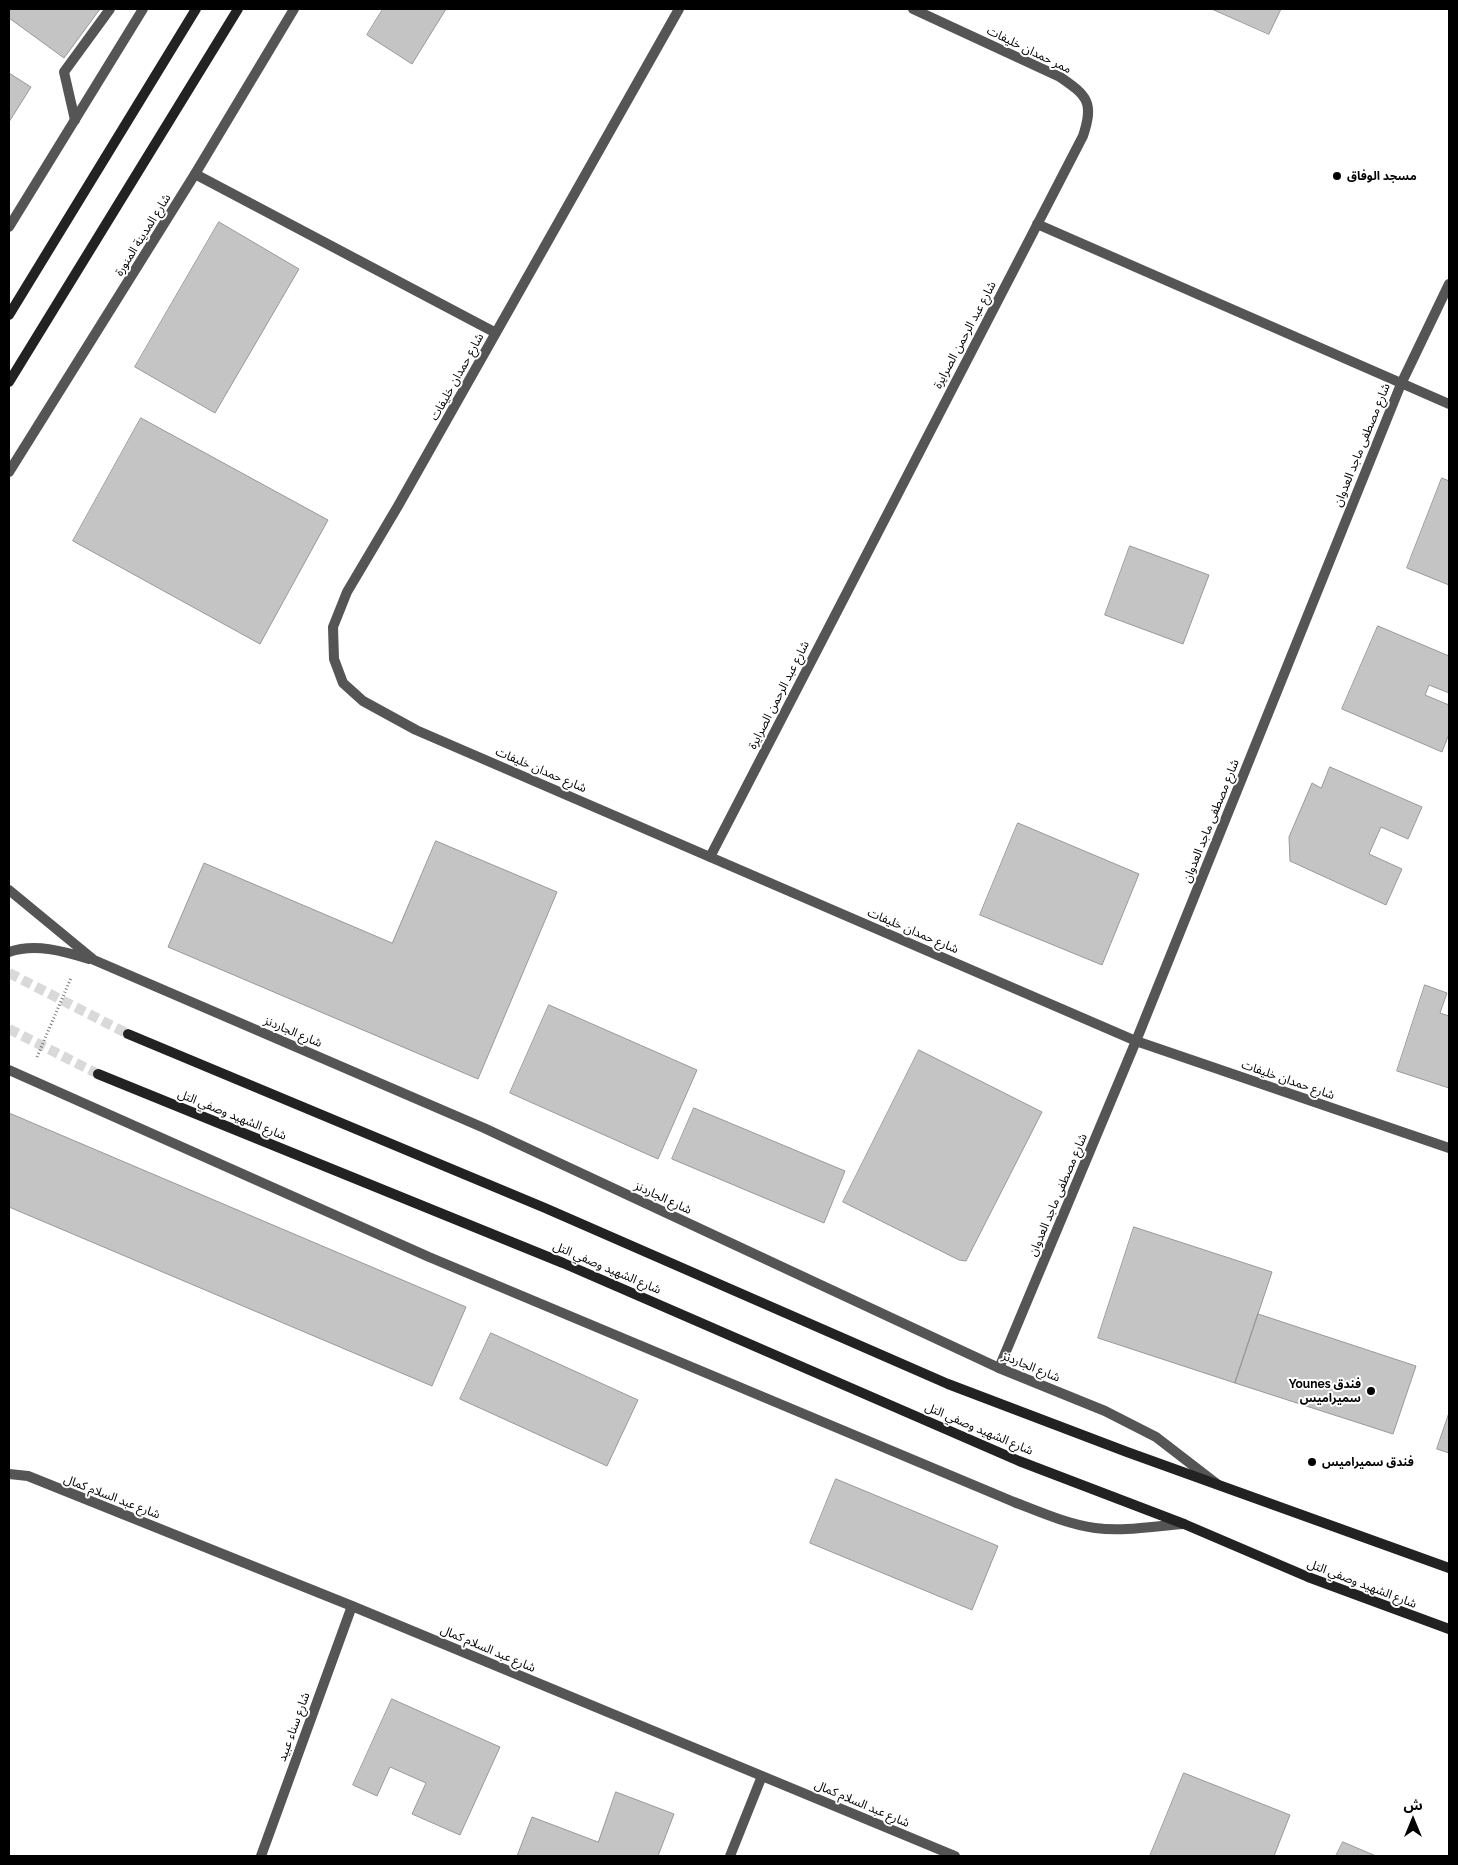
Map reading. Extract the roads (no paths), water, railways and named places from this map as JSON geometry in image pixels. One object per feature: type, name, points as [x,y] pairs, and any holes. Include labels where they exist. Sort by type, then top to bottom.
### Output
[{"type":"main road","points":[[9,314],[196,9]]},
{"type":"main road","points":[[9,382],[238,9]]},
{"type":"main road","points":[[128,1034],[545,1208],[948,1384],[1127,1452],[1449,1568]]},
{"type":"main road","name":"شارع الشهيد وصفي التل","points":[[98,1074],[563,1262],[1019,1461],[1184,1524],[1308,1577],[1449,1629]]},
{"type":"street","points":[[74,120],[64,72],[110,9]]},
{"type":"street","points":[[9,227],[143,9]]},
{"type":"street","name":"شارع المدينة المنورة","points":[[9,472],[195,174],[294,9]]},
{"type":"street","name":"شارع حمدان خليفات","points":[[679,9],[347,592],[333,627],[334,659],[343,683],[363,701],[416,730],[1136,1041],[1449,1148]]},
{"type":"street","name":"ممر حمدان خليفات","points":[[913,9],[1060,77],[1078,89],[1088,100],[1089,117],[1083,136],[1037,224]]},
{"type":"street","points":[[195,174],[496,333]]},
{"type":"street","points":[[1037,224],[1449,404]]},
{"type":"street","name":"شارع عبد الرحمن الصرايرة","points":[[710,857],[1037,224]]},
{"type":"street","name":"شارع مصطفى ماجد العدوان","points":[[999,1368],[1136,1041],[1400,384],[1449,284]]},
{"type":"street","name":"شارع الجاردنز","points":[[9,890],[94,960],[484,1128],[999,1368],[1106,1411],[1156,1436],[1220,1486]]},
{"type":"street","points":[[9,952],[20,948],[52,948],[94,960]]},
{"type":"street","points":[[9,1070],[429,1257],[1014,1502],[1056,1518],[1095,1528],[1184,1524]]},
{"type":"street","name":"شارع عبد السلام كمال","points":[[9,1474],[28,1476],[352,1606],[955,1856]]},
{"type":"street","name":"شارع سناء عبيد","points":[[261,1856],[352,1606]]},
{"type":"street","points":[[730,1856],[762,1776]]},
{"type":"tunnel","points":[[9,973],[128,1034]]},
{"type":"tunnel","points":[[9,1029],[98,1074]]},
{"type":"place","name":"مسجد الوفاق","points":[[1337,176]]},
{"type":"place","name":"Younes فندق سميراميس","points":[[1371,1391]]},
{"type":"place","name":"فندق سميراميس","points":[[1312,1462]]}]
